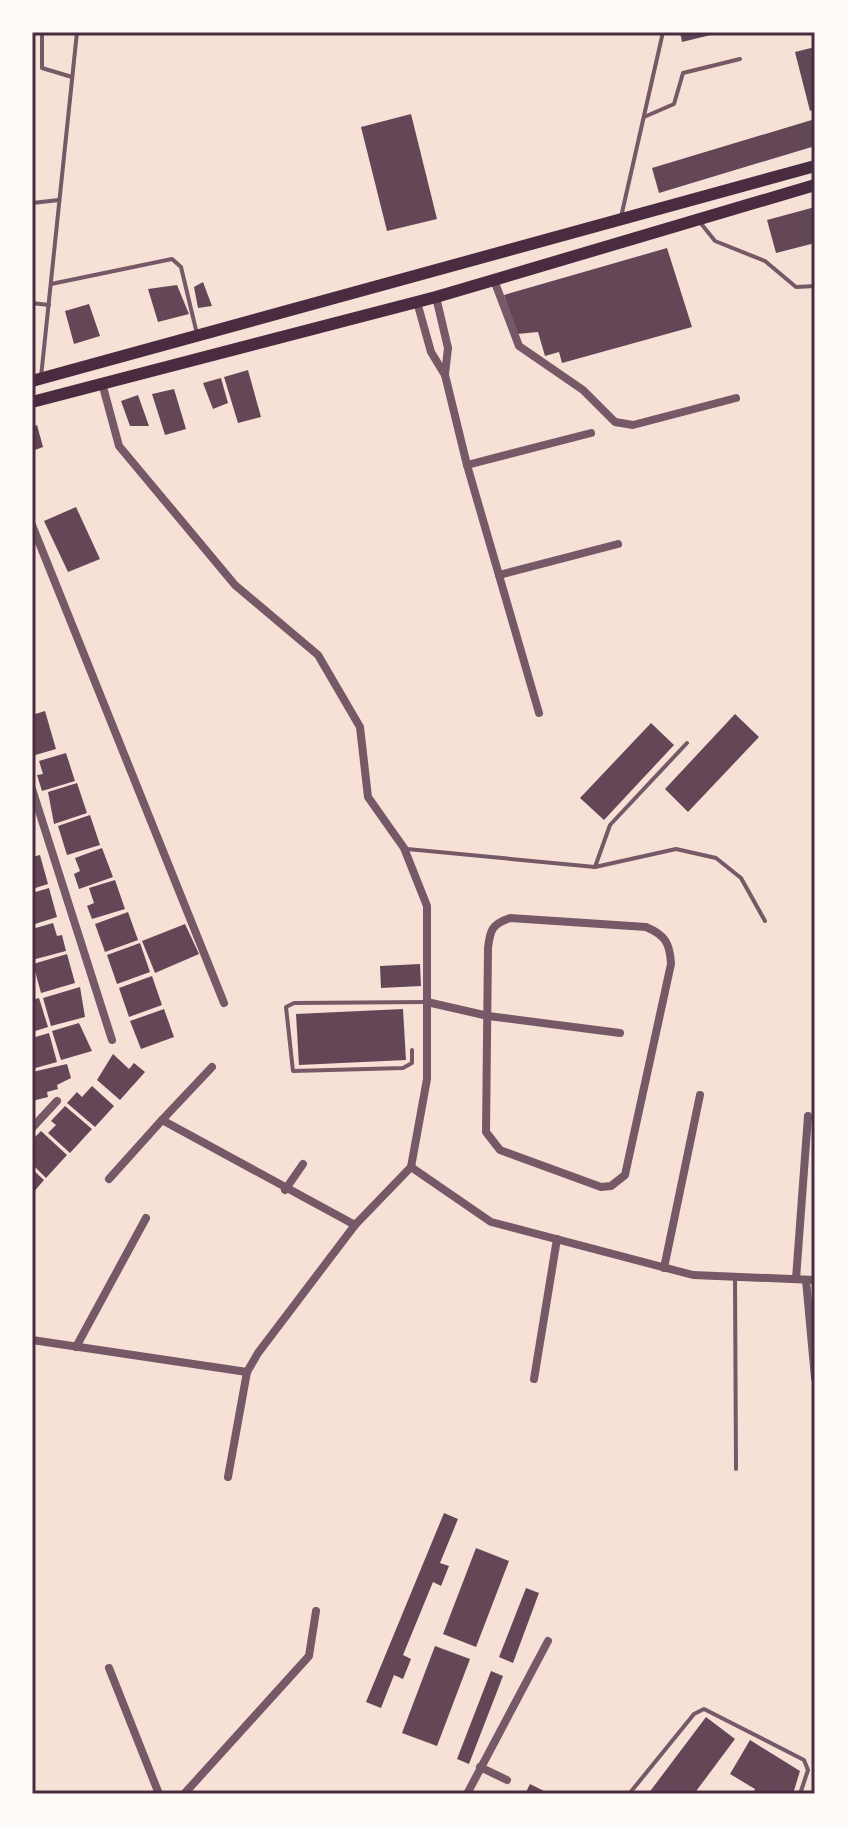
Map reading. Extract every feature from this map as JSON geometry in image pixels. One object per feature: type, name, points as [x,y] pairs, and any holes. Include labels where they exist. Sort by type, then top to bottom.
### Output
[{"type":"main road","points":[[37,380],[815,166]]},
{"type":"main road","points":[[32,402],[436,297],[815,185]]},
{"type":"street","points":[[494,280],[519,346],[583,390],[615,422],[633,425],[736,398]]},
{"type":"street","points":[[436,297],[448,348],[445,375]]},
{"type":"street","points":[[417,302],[431,352],[445,375],[467,465],[539,713]]},
{"type":"street","points":[[102,383],[119,446],[235,585],[318,655],[360,727],[368,797],[404,848],[427,906],[427,1079],[411,1167],[355,1225],[258,1353],[247,1372],[228,1477]]},
{"type":"street","points":[[467,465],[591,433]]},
{"type":"street","points":[[32,525],[224,1003]]},
{"type":"street","points":[[499,575],[618,544]]},
{"type":"street","points":[[32,789],[112,1040]]},
{"type":"street","points":[[510,918],[646,927],[662,934],[670,947],[671,964],[625,1175],[618,1182],[601,1187],[500,1150],[489,1140],[485,1122],[488,1016],[488,948],[490,930],[497,923],[510,918]]},
{"type":"street","points":[[427,1002],[488,1016],[620,1033]]},
{"type":"street","points":[[109,1179],[212,1067]]},
{"type":"street","points":[[664,1268],[700,1095]]},
{"type":"street","points":[[33,1125],[57,1101]]},
{"type":"street","points":[[796,1279],[808,1116]]},
{"type":"street","points":[[162,1120],[285,1190],[355,1225]]},
{"type":"street","points":[[285,1190],[303,1164]]},
{"type":"street","points":[[411,1167],[491,1222],[693,1275],[811,1280],[815,1378]]},
{"type":"street","points":[[76,1347],[146,1218]]},
{"type":"street","points":[[534,1379],[557,1239]]},
{"type":"street","points":[[32,1340],[247,1372]]},
{"type":"street","points":[[184,1794],[309,1656],[316,1611]]},
{"type":"street","points":[[467,1794],[548,1641]]},
{"type":"street","points":[[109,1668],[159,1794]]},
{"type":"street","points":[[480,1767],[507,1780]]},
{"type":"lane","points":[[42,32],[39,63],[42,68],[72,77]]},
{"type":"lane","points":[[37,380],[49,305],[77,32]]},
{"type":"lane","points":[[620,220],[663,32]]},
{"type":"lane","points":[[644,117],[674,104],[683,73],[740,59]]},
{"type":"lane","points":[[32,203],[59,200]]},
{"type":"lane","points":[[698,219],[715,241],[765,261],[796,287],[815,286]]},
{"type":"lane","points":[[51,284],[172,259],[181,267],[197,336]]},
{"type":"lane","points":[[32,303],[49,305]]},
{"type":"lane","points":[[595,867],[610,825],[687,743]]},
{"type":"lane","points":[[404,848],[595,867],[676,849],[716,858],[741,878],[765,921]]},
{"type":"lane","points":[[412,1050],[412,1063],[403,1068],[293,1071],[286,1007],[294,1003],[427,1002]]},
{"type":"lane","points":[[735,1278],[736,1469]]},
{"type":"lane","points":[[629,1794],[694,1714],[704,1709],[804,1760],[808,1770],[800,1794]]},
{"type":"building","points":[[680,32],[719,32],[719,33],[682,42]]},
{"type":"building","points":[[815,47],[815,109],[810,111],[795,52]]},
{"type":"building","points":[[411,114],[437,219],[387,231],[361,127]]},
{"type":"building","points":[[815,119],[815,146],[659,193],[652,168]]},
{"type":"building","points":[[815,207],[815,243],[776,253],[767,220]]},
{"type":"building","points":[[667,248],[692,327],[562,363],[559,352],[545,356],[538,332],[517,334],[504,295]]},
{"type":"building","points":[[203,282],[212,306],[198,308],[194,287]]},
{"type":"building","points":[[177,285],[189,314],[158,322],[148,289]]},
{"type":"building","points":[[89,304],[100,336],[74,344],[65,311]]},
{"type":"building","points":[[248,370],[261,417],[238,423],[224,377]]},
{"type":"building","points":[[221,378],[228,403],[213,409],[203,383]]},
{"type":"building","points":[[174,389],[186,429],[165,435],[152,394]]},
{"type":"building","points":[[138,395],[149,426],[130,426],[121,401]]},
{"type":"building","points":[[37,425],[43,447],[32,451],[32,427]]},
{"type":"building","points":[[76,507],[100,559],[68,572],[44,521]]},
{"type":"building","points":[[45,711],[56,749],[32,756],[32,715]]},
{"type":"building","points":[[735,714],[759,737],[688,812],[665,789]]},
{"type":"building","points":[[651,723],[674,745],[604,820],[580,798]]},
{"type":"building","points":[[66,753],[75,781],[42,791],[37,775],[43,774],[39,761]]},
{"type":"building","points":[[77,783],[87,813],[54,824],[48,792]]},
{"type":"building","points":[[90,815],[100,845],[67,855],[58,826]]},
{"type":"building","points":[[102,848],[113,877],[79,889],[74,874],[80,871],[75,858]]},
{"type":"building","points":[[40,855],[48,884],[32,889],[32,857]]},
{"type":"building","points":[[115,880],[125,909],[92,919],[87,906],[94,903],[89,888]]},
{"type":"building","points":[[49,888],[57,917],[32,925],[32,893]]},
{"type":"building","points":[[128,912],[138,940],[105,952],[95,924]]},
{"type":"building","points":[[53,923],[57,936],[62,935],[66,951],[32,960],[32,929]]},
{"type":"building","points":[[185,924],[199,954],[155,973],[142,941]]},
{"type":"building","points":[[140,943],[150,972],[117,984],[107,955]]},
{"type":"building","points":[[67,954],[75,983],[41,993],[33,964]]},
{"type":"building","points":[[420,964],[421,986],[381,988],[380,966]]},
{"type":"building","points":[[152,976],[162,1005],[129,1017],[119,988]]},
{"type":"building","points":[[80,987],[85,1017],[51,1026],[43,998]]},
{"type":"building","points":[[39,998],[48,1027],[32,1032],[32,1000]]},
{"type":"building","points":[[164,1009],[174,1037],[141,1049],[130,1021]]},
{"type":"building","points":[[403,1009],[406,1060],[299,1065],[296,1014]]},
{"type":"building","points":[[79,1023],[92,1051],[61,1060],[52,1031]]},
{"type":"building","points":[[49,1033],[57,1062],[32,1069],[32,1038]]},
{"type":"building","points":[[113,1054],[129,1069],[134,1063],[145,1072],[120,1100],[97,1080]]},
{"type":"building","points":[[67,1064],[71,1078],[57,1085],[58,1089],[47,1092],[48,1097],[32,1101],[32,1072]]},
{"type":"building","points":[[92,1086],[114,1106],[95,1127],[67,1103],[77,1092],[82,1097]]},
{"type":"building","points":[[65,1106],[92,1129],[70,1153],[48,1133],[56,1125],[51,1121]]},
{"type":"building","points":[[41,1131],[67,1155],[46,1178],[32,1164],[32,1140]]},
{"type":"building","points":[[32,1169],[44,1180],[32,1194]]},
{"type":"building","points":[[444,1513],[458,1519],[440,1563],[449,1566],[441,1586],[433,1582],[403,1655],[411,1659],[403,1679],[394,1675],[381,1708],[366,1702]]},
{"type":"building","points":[[476,1548],[509,1561],[476,1647],[443,1634]]},
{"type":"building","points":[[526,1588],[539,1593],[513,1663],[499,1657]]},
{"type":"building","points":[[435,1646],[470,1659],[437,1746],[402,1733]]},
{"type":"building","points":[[491,1671],[503,1676],[469,1764],[457,1759]]},
{"type":"building","points":[[706,1717],[735,1739],[694,1794],[648,1794]]},
{"type":"building","points":[[750,1740],[800,1771],[793,1794],[753,1794],[755,1789],[730,1774]]},
{"type":"building","points":[[530,1784],[550,1794],[525,1794]]}]
